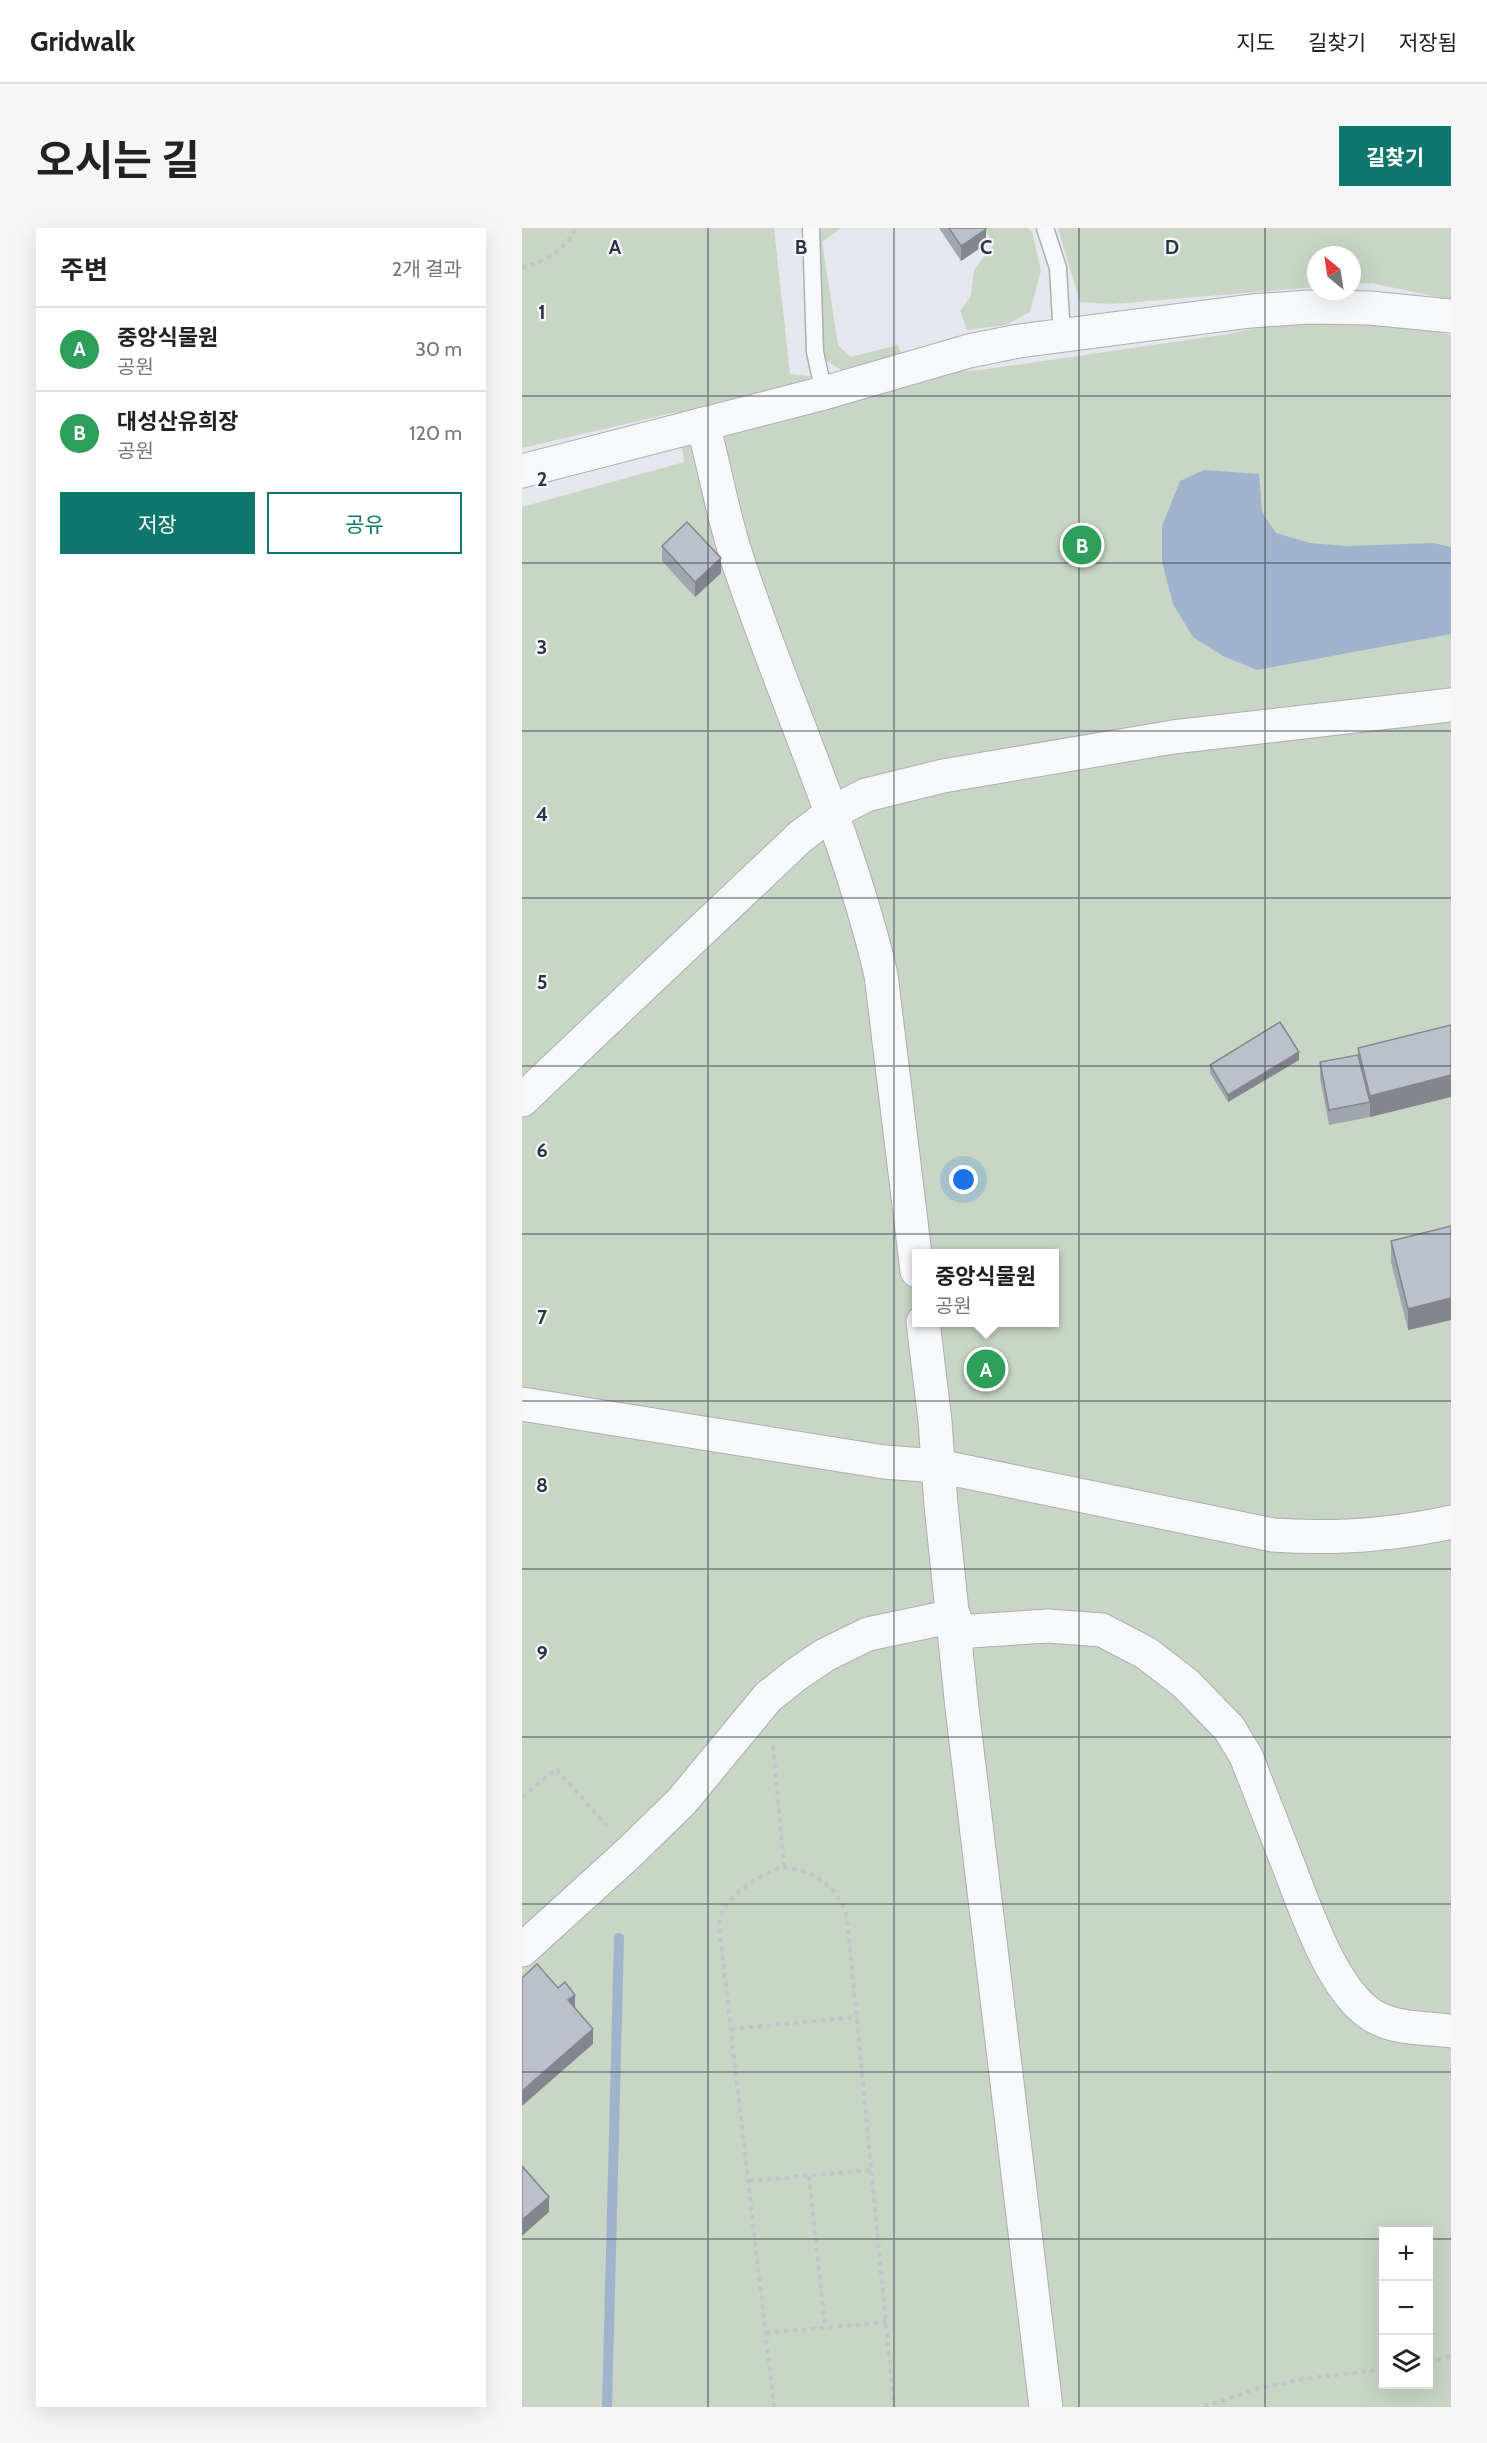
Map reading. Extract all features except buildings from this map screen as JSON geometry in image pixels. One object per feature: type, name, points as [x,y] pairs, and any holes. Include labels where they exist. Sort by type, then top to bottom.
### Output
[{"type":"street","points":[[522,471],[824,393],[969,351],[1019,341],[1251,311],[1298,308],[1370,308],[1451,316]]},
{"type":"street","points":[[703,424],[735,551],[832,812],[864,906],[881,975],[914,1249]]},
{"type":"street","points":[[522,1100],[800,837],[832,812],[866,795],[943,776],[1173,737],[1451,705]]},
{"type":"street","points":[[923,1327],[935,1420],[963,1720],[1046,2407]]},
{"type":"street","points":[[522,1404],[884,1462],[938,1466],[1273,1535],[1316,1538],[1378,1534],[1451,1522]]},
{"type":"street","points":[[522,1950],[631,1851],[682,1800],[768,1697],[816,1661],[868,1634],[955,1624],[1102,1630],[1146,1653],[1185,1683],[1229,1728],[1246,1756],[1322,1950],[1359,2006],[1378,2019],[1395,2024],[1451,2031]]},
{"type":"lane","points":[[811,228],[815,352],[824,393]]},
{"type":"lane","points":[[1044,228],[1058,268],[1062,337]]},
{"type":"path","points":[[522,268],[542,262],[559,251],[576,228]]},
{"type":"path","points":[[768,1697],[784,1868]]},
{"type":"path","points":[[522,1797],[556,1769],[631,1851]]},
{"type":"path","points":[[774,2407],[719,1926],[723,1909],[734,1896],[756,1879],[784,1868],[804,1872],[826,1883],[844,1905],[847,1917],[894,2407]]},
{"type":"path","points":[[731,2029],[857,2017]]},
{"type":"path","points":[[749,2181],[872,2170]]},
{"type":"path","points":[[809,2176],[825,2327]]},
{"type":"path","points":[[766,2333],[886,2322]]},
{"type":"path","points":[[1433,2361],[1451,2356]]},
{"type":"path","points":[[1204,2407],[1255,2389],[1304,2379],[1379,2370]]},
{"type":"green space","points":[[522,228],[774,228],[790,374],[836,379],[981,370],[1228,334],[1280,323],[1391,322],[1451,335],[1451,2407],[522,2407],[522,507],[684,462],[677,412],[522,448]]},
{"type":"green space","points":[[823,228],[841,228],[822,242],[838,345],[850,357],[898,345],[901,353],[841,370],[824,359],[816,232]]},
{"type":"green space","points":[[984,228],[1028,228],[1032,232],[1041,271],[1030,312],[1006,325],[967,330],[960,311],[971,296],[974,270],[994,244]]},
{"type":"green space","points":[[1058,228],[1451,228],[1451,300],[1372,283],[1361,284],[1361,246],[1307,246],[1307,288],[1112,304],[1080,302]]},
{"type":"water","points":[[1204,470],[1259,474],[1262,512],[1276,533],[1310,543],[1347,546],[1433,543],[1451,547],[1451,634],[1257,670],[1223,656],[1193,637],[1173,604],[1162,562],[1162,526],[1180,481]]},
{"type":"waterway","points":[[607,2407],[619,1938]]},
{"type":"place","name":"대성산유희장","points":[[1082,545]]},
{"type":"place","name":"중앙식물원","points":[[986,1369]]}]
